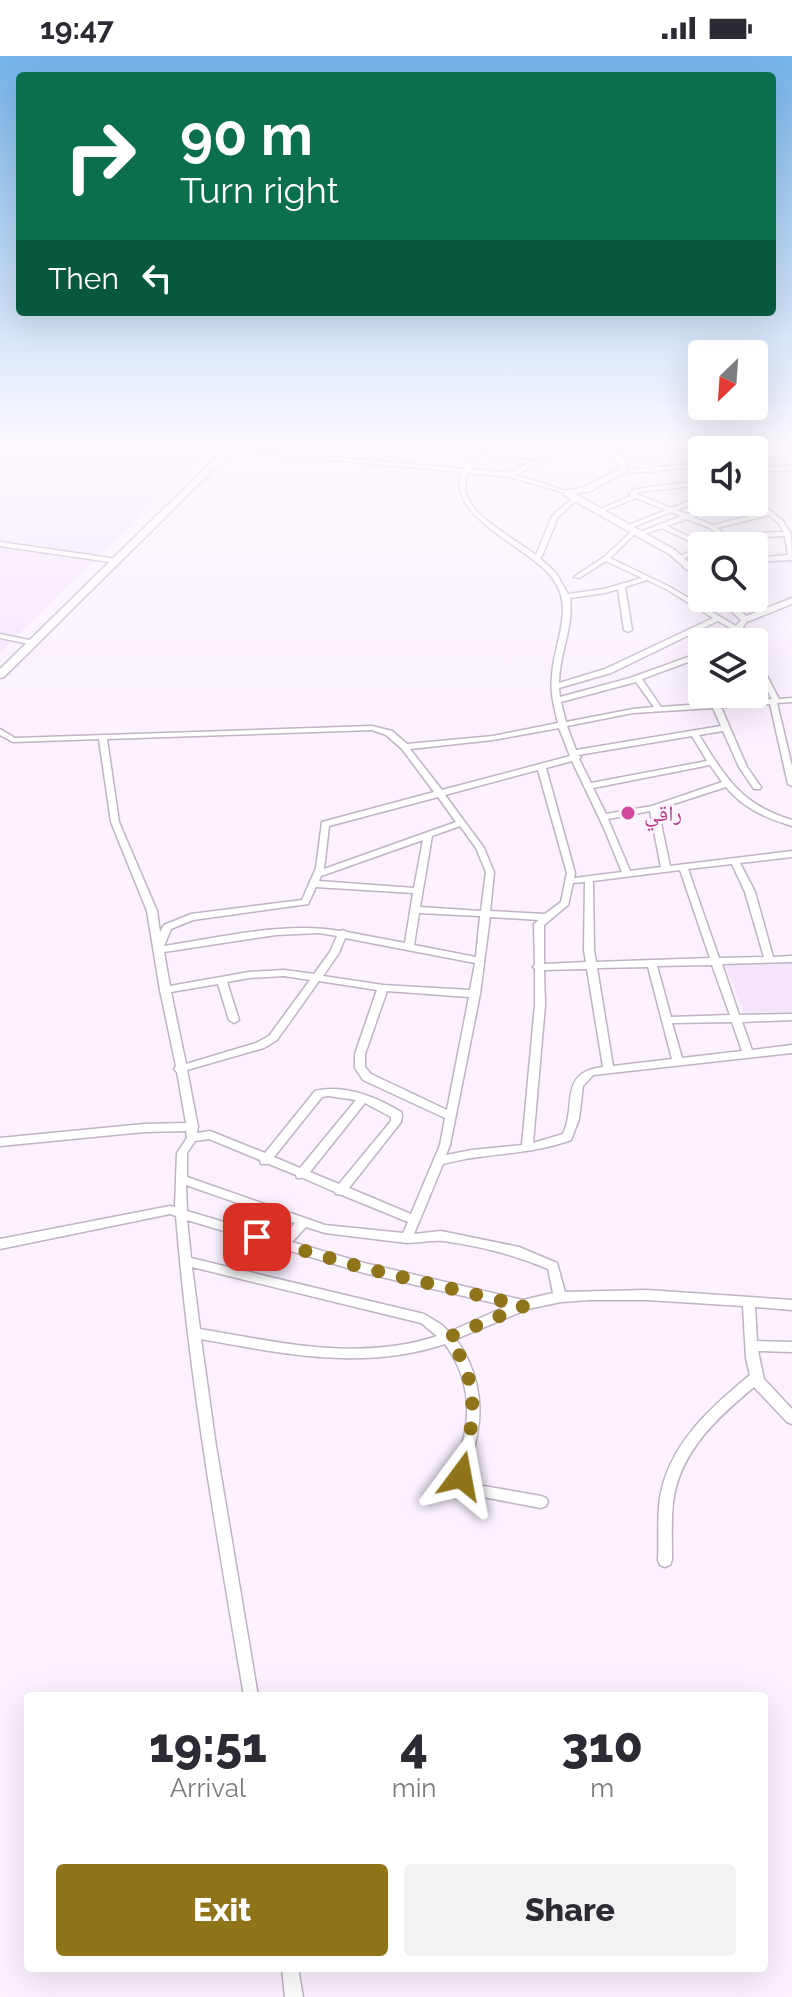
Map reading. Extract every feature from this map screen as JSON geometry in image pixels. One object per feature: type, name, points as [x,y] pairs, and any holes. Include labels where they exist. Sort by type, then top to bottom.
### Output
[{"type":"street","points":[[0,675],[148,531]]},
{"type":"street","points":[[499,531],[539,556],[554,572],[566,596],[565,622],[554,669],[556,701],[562,725],[618,845],[626,872]]},
{"type":"street","points":[[539,556],[549,531]]},
{"type":"street","points":[[577,577],[606,558],[634,531]]},
{"type":"street","points":[[636,531],[688,566]]},
{"type":"street","points":[[768,559],[791,558],[785,531]]},
{"type":"street","points":[[768,533],[788,534]]},
{"type":"street","points":[[0,544],[117,561]]},
{"type":"street","points":[[606,558],[648,578],[727,628]]},
{"type":"street","points":[[683,562],[688,558]]},
{"type":"street","points":[[683,562],[688,563]]},
{"type":"street","points":[[566,596],[648,578]]},
{"type":"street","points":[[621,586],[628,630]]},
{"type":"street","points":[[744,620],[792,601]]},
{"type":"street","points":[[736,612],[744,620]]},
{"type":"street","points":[[555,687],[608,671],[716,619]]},
{"type":"street","points":[[742,628],[744,620]]},
{"type":"street","points":[[0,636],[34,643]]},
{"type":"street","points":[[556,701],[637,678],[688,659]]},
{"type":"street","points":[[637,678],[659,709]]},
{"type":"street","points":[[768,687],[775,701],[792,784]]},
{"type":"street","points":[[768,702],[792,700]]},
{"type":"street","points":[[405,747],[493,738],[659,709],[688,707]]},
{"type":"street","points":[[717,708],[743,767],[757,787]]},
{"type":"street","points":[[0,731],[13,740],[372,728],[389,733],[405,747],[480,848],[490,872],[475,994],[451,1116],[440,1161],[407,1238]]},
{"type":"street","points":[[159,950],[161,934],[180,919],[305,902],[316,879],[325,824],[576,755],[726,728]]},
{"type":"street","points":[[694,733],[728,783],[753,810],[792,823]]},
{"type":"street","points":[[103,737],[115,822],[152,911],[192,1132],[182,1153],[181,1215],[185,1261],[250,1692]]},
{"type":"street","points":[[589,786],[713,762]]},
{"type":"street","points":[[527,1148],[540,1005],[539,924],[565,903],[571,881],[562,835],[541,766]]},
{"type":"street","points":[[604,817],[654,808],[728,783]]},
{"type":"street","points":[[654,808],[666,869]]},
{"type":"street","points":[[316,879],[461,823]]},
{"type":"street","points":[[409,946],[428,835]]},
{"type":"street","points":[[571,881],[792,854]]},
{"type":"street","points":[[735,861],[750,892],[769,959]]},
{"type":"street","points":[[683,867],[747,1051]]},
{"type":"street","points":[[589,878],[592,966],[608,1069]]},
{"type":"street","points":[[316,879],[419,891]]},
{"type":"street","points":[[415,910],[546,917]]},
{"type":"street","points":[[159,950],[276,932],[343,933],[480,961]]},
{"type":"street","points":[[179,1069],[260,1046],[273,1038],[318,976],[343,933]]},
{"type":"street","points":[[538,967],[792,959]]},
{"type":"street","points":[[652,964],[677,1060]]},
{"type":"street","points":[[165,990],[284,973],[383,988],[475,994]]},
{"type":"street","points":[[222,980],[234,1020]]},
{"type":"street","points":[[383,988],[360,1054],[360,1068],[367,1077],[451,1116]]},
{"type":"street","points":[[666,1020],[792,1017]]},
{"type":"street","points":[[440,1161],[470,1151],[527,1148],[567,1137],[573,1128],[575,1088],[579,1079],[590,1072],[747,1051],[792,1049]]},
{"type":"street","points":[[265,1161],[319,1094],[336,1092],[387,1108],[397,1115],[396,1122],[340,1191]]},
{"type":"street","points":[[301,1175],[362,1100]]},
{"type":"street","points":[[0,1142],[144,1128],[210,1135],[265,1161],[414,1220]]},
{"type":"street","points":[[181,1179],[349,1233],[407,1238],[441,1236],[538,1258],[553,1266],[560,1297]]},
{"type":"street","points":[[0,1244],[163,1210],[282,1245],[524,1306]]},
{"type":"street","points":[[282,1245],[304,1221]]},
{"type":"street","points":[[185,1261],[424,1319],[449,1337],[463,1358],[473,1391],[473,1426],[461,1476],[467,1489],[541,1502]]},
{"type":"street","points":[[195,1333],[327,1355],[384,1355],[449,1337],[524,1306],[560,1297],[647,1296],[792,1305]]},
{"type":"street","points":[[749,1303],[757,1377],[792,1418]]},
{"type":"street","points":[[752,1346],[792,1347]]},
{"type":"street","points":[[665,1560],[668,1493],[682,1452],[705,1420],[757,1377]]},
{"type":"street","points":[[291,1972],[294,1997]]},
{"type":"shaded area","points":[[0,531],[125,531],[0,652]]},
{"type":"shaded area","points":[[792,963],[792,1012],[744,1013],[725,965]]},
{"type":"place","name":"راقي","points":[[628,813]]},
{"type":"route","points":[[257,1237],[364,1268],[524,1306],[449,1337],[463,1358],[473,1391],[473,1426],[461,1476]]}]
